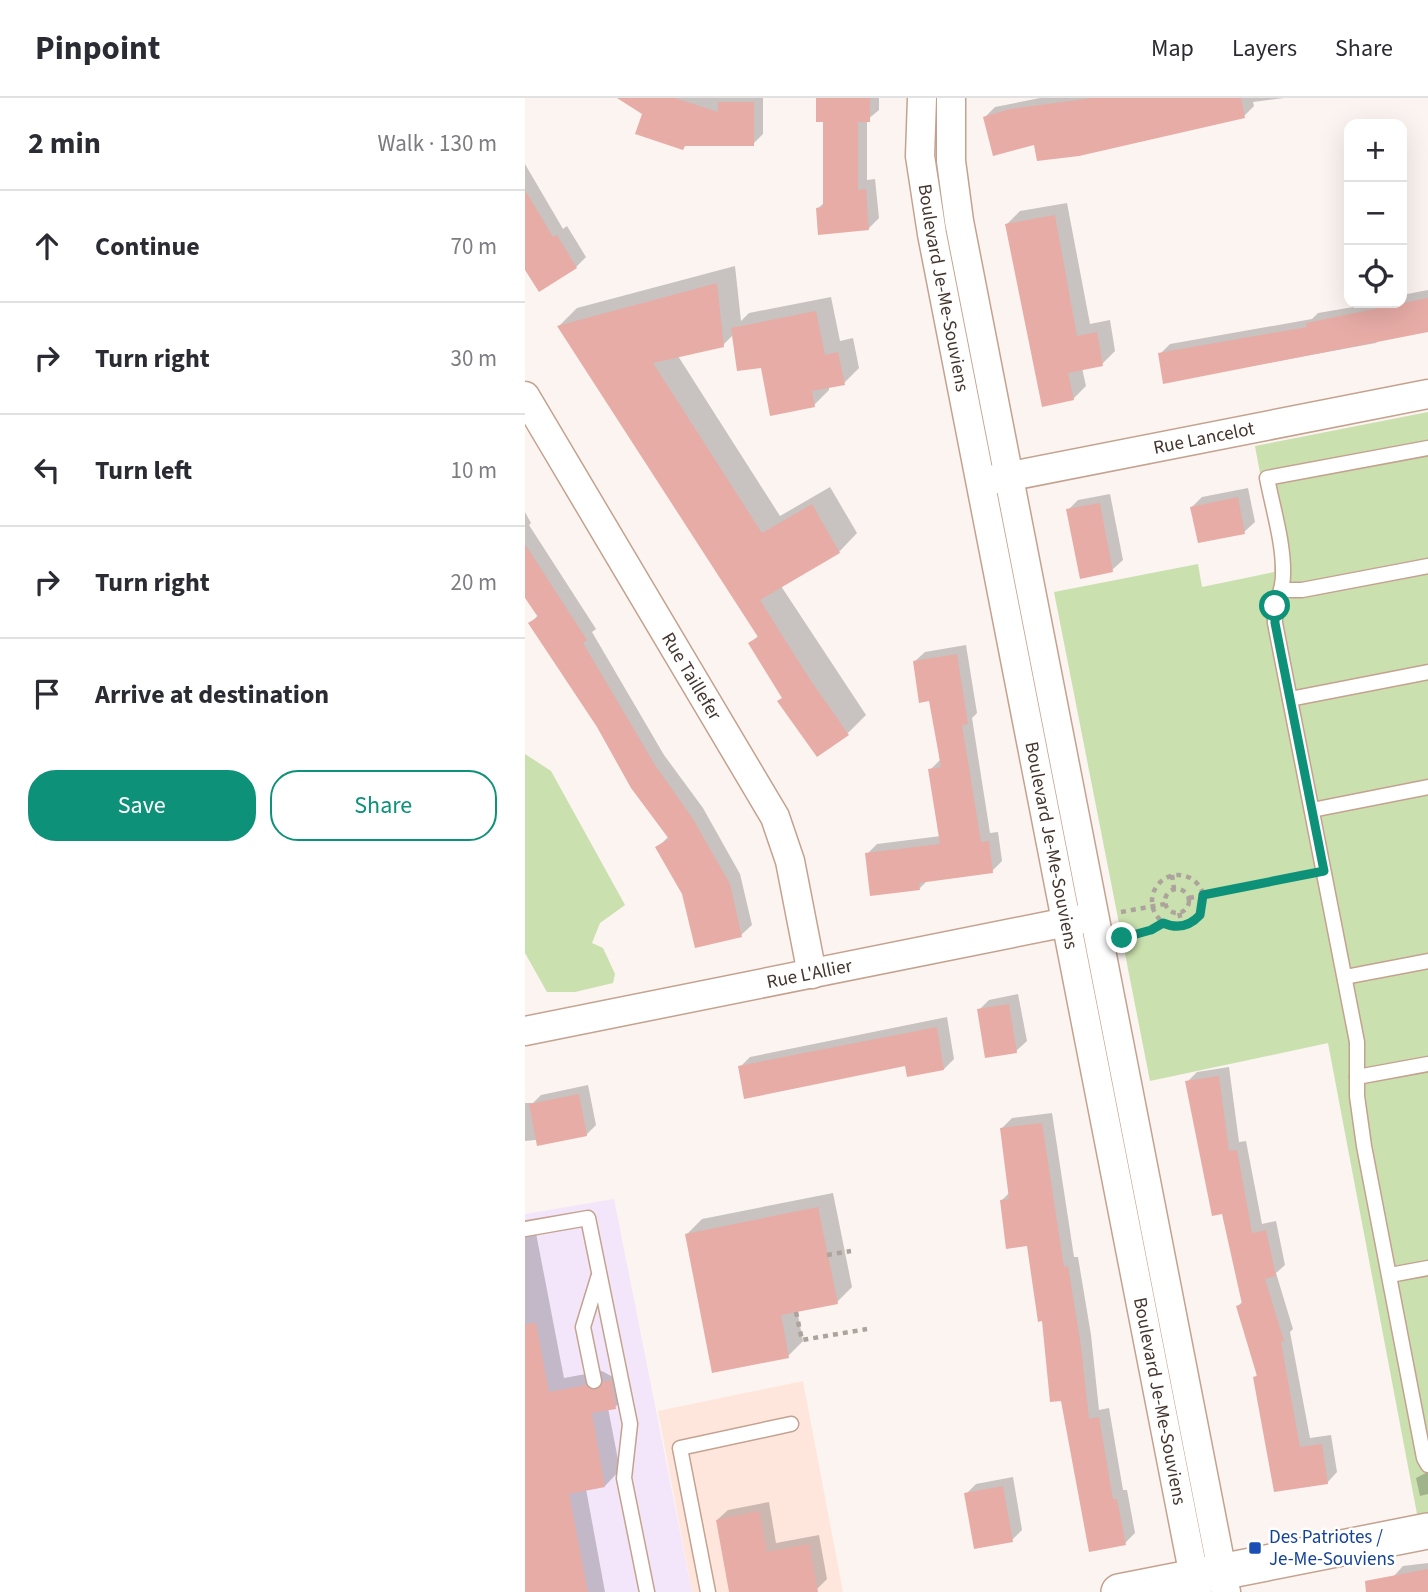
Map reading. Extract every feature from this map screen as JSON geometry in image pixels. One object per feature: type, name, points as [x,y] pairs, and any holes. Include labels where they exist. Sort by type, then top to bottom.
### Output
[{"type":"street","name":"Boulevard Je-Me-Souviens","points":[[922,98],[922,174],[980,482],[1066,922],[1210,1583]]},
{"type":"street","name":"Boulevard Je-Me-Souviens","points":[[951,98],[950,139],[956,202],[1010,475],[1104,915],[1210,1583]]},
{"type":"street","name":"Rue Lancelot","points":[[980,482],[1428,394]]},
{"type":"street","name":"Rue Taillefer","points":[[525,396],[780,827],[790,861],[812,974]]},
{"type":"street","name":"Rue L'Allier","points":[[525,1031],[1104,915]]},
{"type":"street","points":[[1119,1592],[1210,1583],[1428,1531]]},
{"type":"lane","points":[[1428,448],[1267,478],[1283,568],[1281,590],[1274,612],[1357,1042],[1360,1124],[1424,1458],[1428,1465]]},
{"type":"lane","points":[[1281,590],[1302,590],[1428,566]]},
{"type":"lane","points":[[1290,699],[1428,672]]},
{"type":"lane","points":[[1312,810],[1428,787]]},
{"type":"lane","points":[[1345,977],[1428,961]]},
{"type":"lane","points":[[1357,1077],[1428,1064]]},
{"type":"lane","points":[[525,1229],[588,1218],[629,1424],[624,1479],[647,1592]]},
{"type":"lane","points":[[1389,1275],[1428,1268]]},
{"type":"lane","points":[[594,1381],[583,1327],[600,1274]]},
{"type":"lane","points":[[708,1592],[680,1448],[791,1424]]},
{"type":"path","points":[[1189,898],[1324,871]]},
{"type":"path","points":[[1173,875],[1174,889]]},
{"type":"path","points":[[1119,939],[1151,930],[1163,923],[1183,927],[1200,915],[1203,895],[1192,879],[1173,875],[1156,886],[1151,905],[1163,923]]},
{"type":"path","points":[[1174,889],[1184,890],[1189,898],[1186,909],[1179,913],[1170,911],[1165,904],[1166,895],[1174,889]]},
{"type":"path","points":[[1104,915],[1165,904]]},
{"type":"path","points":[[1179,913],[1183,927]]},
{"type":"path","points":[[828,1255],[851,1251]]},
{"type":"path","points":[[796,1312],[802,1340],[867,1329]]},
{"type":"shaded area","points":[[614,1199],[692,1592],[525,1592],[525,1214]]},
{"type":"shaded area","points":[[803,1381],[843,1592],[692,1592],[658,1411]]},
{"type":"green space","points":[[1428,412],[1428,1512],[1417,1514],[1328,1043],[1150,1081],[1054,592],[1198,564],[1202,587],[1274,572],[1275,554],[1255,446]]},
{"type":"green space","points":[[525,754],[551,771],[625,905],[600,923],[592,943],[603,948],[615,974],[613,983],[575,992],[547,992],[525,953]]},
{"type":"building","points":[[617,98],[675,98],[718,112],[718,102],[754,102],[754,146],[685,146],[683,150],[635,134],[642,114]]},
{"type":"building","points":[[816,98],[870,98],[870,122],[858,122],[858,190],[866,189],[869,230],[818,235],[816,208],[823,207],[823,122],[816,122]]},
{"type":"building","points":[[1092,98],[1241,98],[1245,118],[1079,156],[1037,161],[1034,145],[993,156],[983,117],[1010,109]]},
{"type":"building","points":[[525,190],[553,237],[557,235],[577,268],[539,292],[525,270]]},
{"type":"building","points":[[1055,215],[1077,336],[1097,332],[1103,366],[1068,373],[1074,400],[1042,407],[1005,224]]},
{"type":"building","points":[[717,283],[724,347],[653,363],[762,533],[812,504],[840,553],[760,600],[849,735],[817,757],[777,701],[782,698],[748,643],[758,637],[557,326]]},
{"type":"building","points":[[1428,298],[1428,332],[1163,384],[1158,353],[1307,327],[1306,323],[1379,308],[1407,308],[1407,302]]},
{"type":"building","points":[[816,311],[825,355],[838,352],[845,385],[812,391],[815,407],[770,416],[761,368],[737,371],[731,328]]},
{"type":"building","points":[[1238,497],[1245,534],[1198,543],[1190,507]]},
{"type":"building","points":[[1100,503],[1113,572],[1080,579],[1066,509]]},
{"type":"building","points":[[525,544],[587,640],[583,643],[655,765],[693,819],[730,884],[742,937],[695,948],[682,894],[655,847],[669,839],[631,788],[597,727],[528,623],[538,617],[525,598]]},
{"type":"building","points":[[957,654],[968,724],[962,725],[981,842],[989,841],[993,873],[919,883],[920,890],[870,896],[865,853],[940,844],[928,769],[941,767],[929,701],[919,703],[913,661]]},
{"type":"building","points":[[1009,1004],[1017,1053],[985,1058],[977,1009]]},
{"type":"building","points":[[937,1027],[944,1070],[907,1077],[905,1066],[744,1099],[738,1066]]},
{"type":"building","points":[[1219,1076],[1229,1151],[1237,1150],[1252,1233],[1266,1230],[1276,1276],[1265,1279],[1284,1341],[1281,1342],[1300,1447],[1322,1444],[1328,1484],[1274,1492],[1253,1377],[1257,1376],[1236,1306],[1242,1304],[1222,1214],[1212,1216],[1185,1081]]},
{"type":"building","points":[[579,1094],[587,1136],[537,1146],[529,1104]]},
{"type":"building","points":[[1042,1123],[1064,1267],[1068,1266],[1081,1346],[1089,1419],[1099,1417],[1113,1499],[1117,1499],[1126,1545],[1089,1552],[1061,1401],[1050,1402],[1042,1321],[1038,1322],[1027,1246],[1006,1249],[1000,1200],[1009,1199],[1000,1128]]},
{"type":"building","points":[[818,1207],[838,1304],[781,1315],[789,1358],[712,1373],[685,1234]]},
{"type":"building","points":[[536,1323],[549,1392],[586,1385],[595,1390],[603,1382],[611,1380],[616,1409],[592,1413],[605,1487],[569,1494],[588,1592],[525,1592],[525,1324]]},
{"type":"building","points":[[1003,1486],[1013,1542],[974,1549],[964,1493]]},
{"type":"building","points":[[759,1511],[767,1552],[809,1544],[818,1592],[729,1592],[716,1520]]},
{"type":"building","points":[[1428,1569],[1428,1592],[1366,1592],[1365,1581]]},
{"type":"place","name":"Des Patriotes / Je-Me-Souviens","points":[[1255,1548]]},
{"type":"route","points":[[1122,938],[1151,930],[1163,923],[1173,927],[1188,925],[1200,915],[1203,895],[1324,871],[1275,623],[1275,606]]}]
